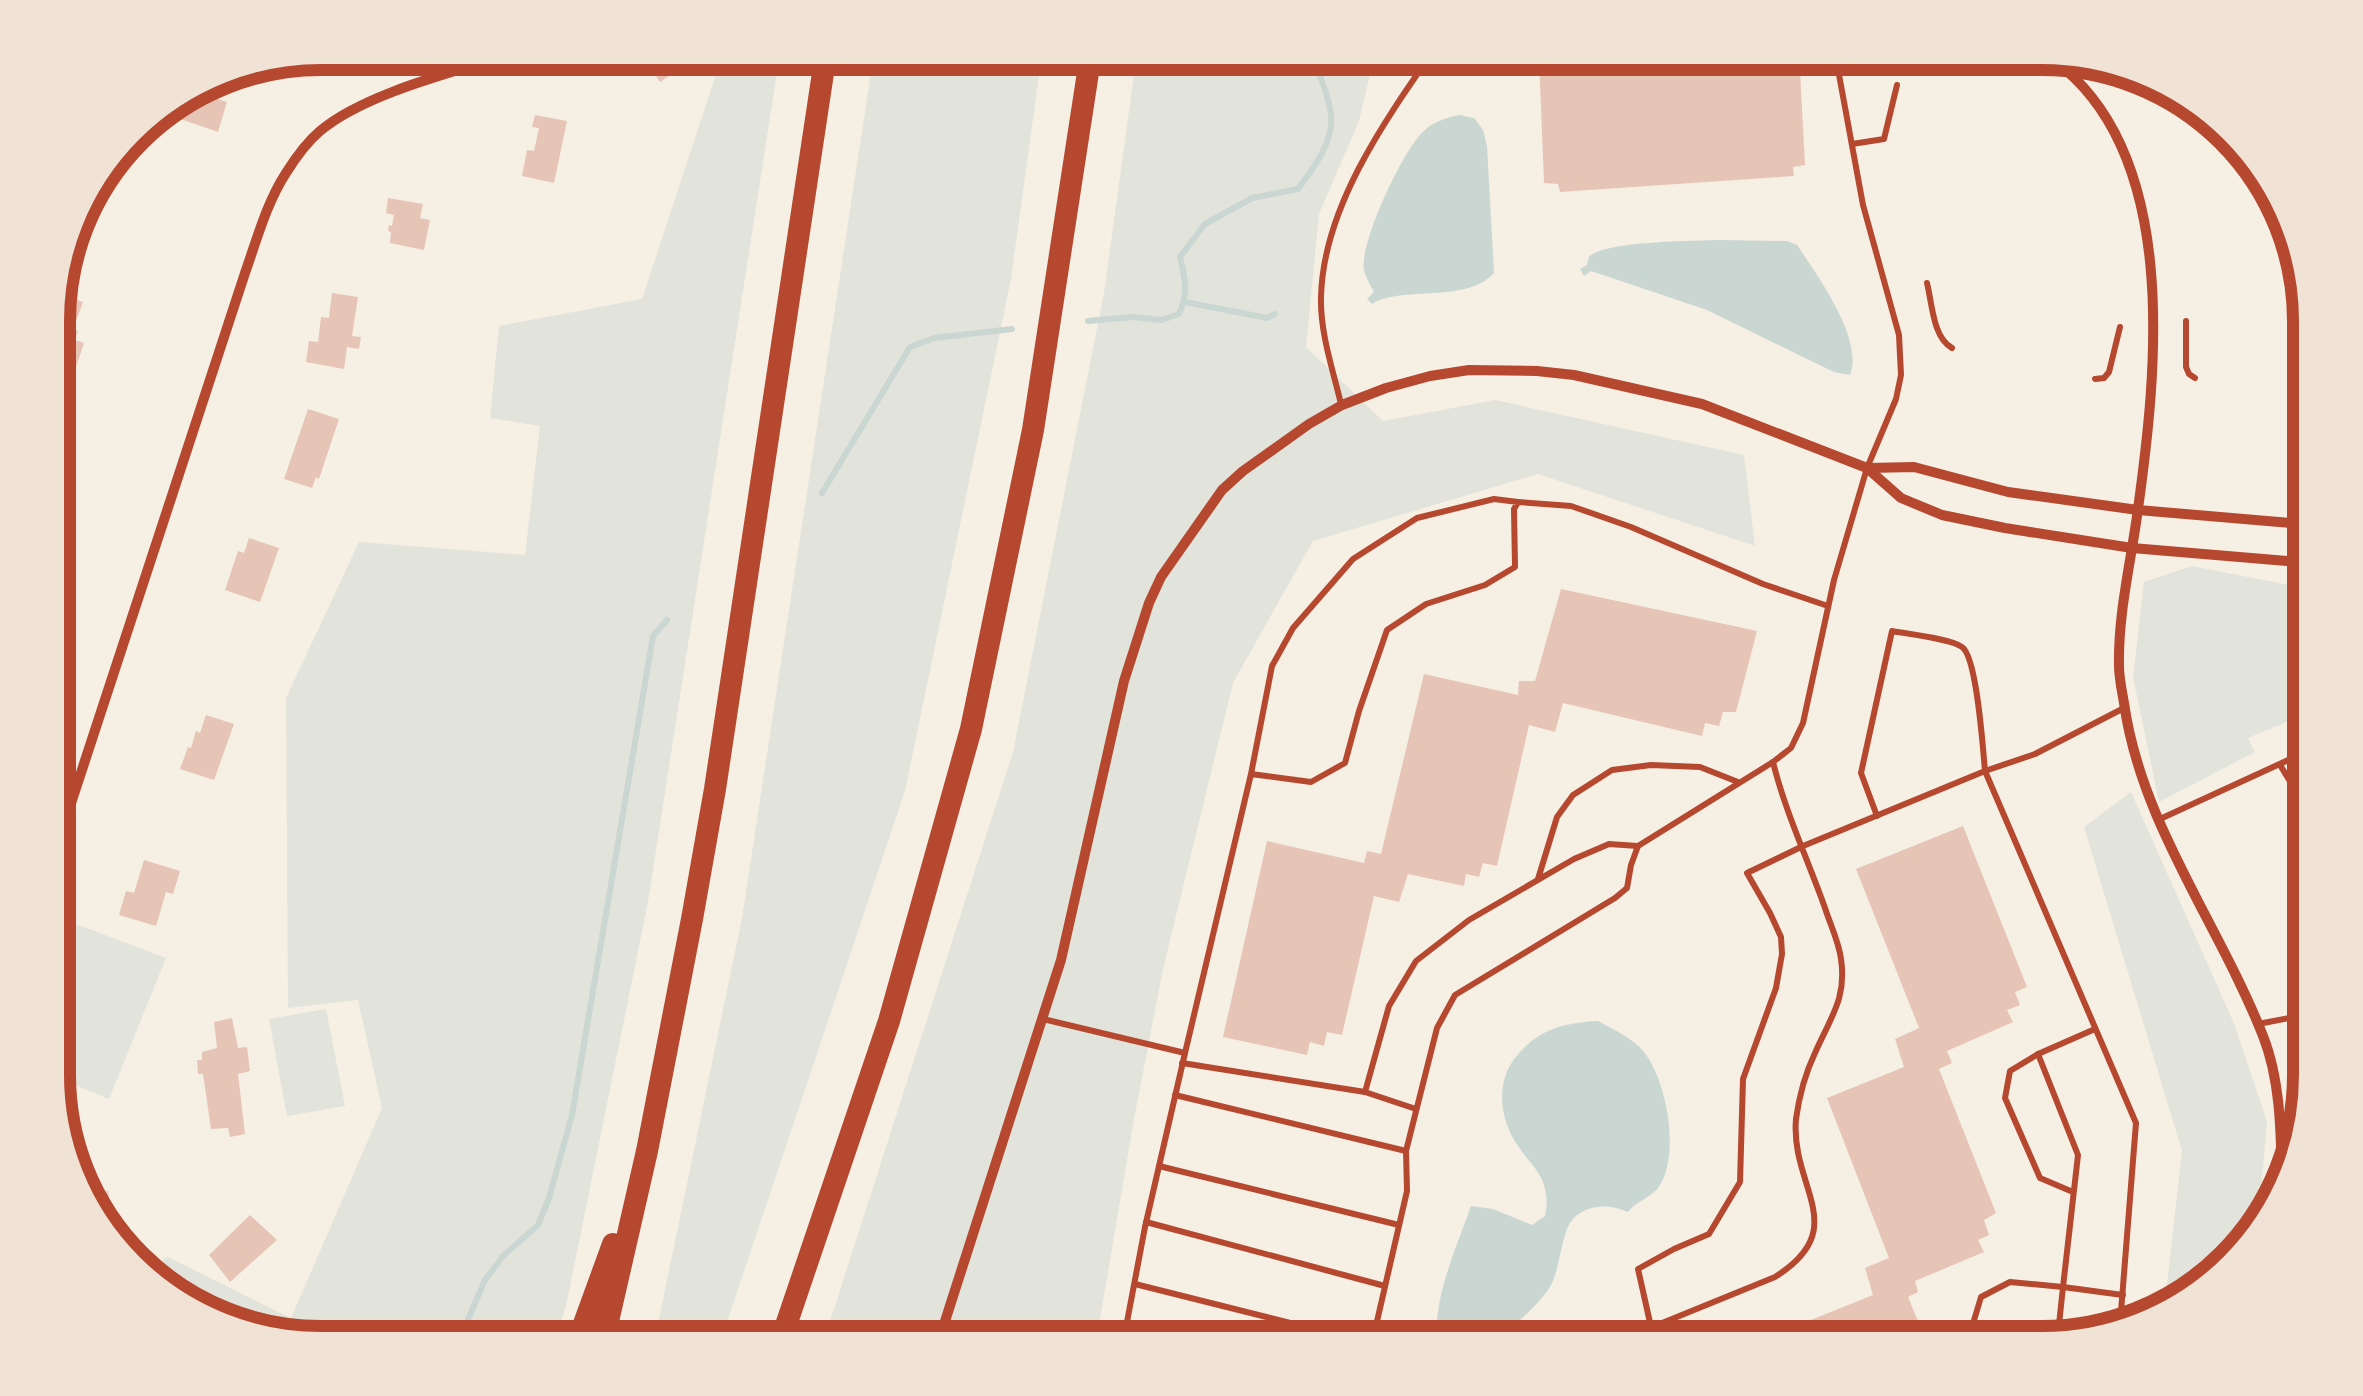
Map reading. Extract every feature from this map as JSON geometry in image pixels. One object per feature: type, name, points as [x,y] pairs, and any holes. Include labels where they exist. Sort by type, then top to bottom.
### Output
[{"type":"highway","points":[[607,1326],[647,1151],[715,788],[823,70]]},
{"type":"highway","points":[[786,1326],[889,1020],[971,729],[1033,430],[1088,70]]},
{"type":"highway","points":[[584,1326],[647,1151]]},
{"type":"highway","points":[[796,1326],[836,1173]]},
{"type":"street","points":[[70,806],[244,273],[284,176],[306,145],[346,113],[460,70]]},
{"type":"street","points":[[2064,71],[2098,107],[2127,160],[2140,194],[2147,238],[2153,384],[2118,668],[2128,731],[2150,803],[2265,1039],[2280,1108],[2281,1151]]},
{"type":"street","points":[[944,1326],[1062,960],[1124,680],[1149,603],[1161,578],[1222,490],[1243,470],[1342,405],[1386,388],[1469,370],[1574,375],[1702,404],[1867,468],[1901,498],[1942,515],[2132,548],[2292,562]]},
{"type":"street","points":[[1867,468],[1914,468],[2008,492],[2138,510],[2292,523]]},
{"type":"lane","points":[[1342,405],[1324,334],[1324,264],[1339,212],[1358,171],[1420,70]]},
{"type":"lane","points":[[1364,1092],[1388,1006],[1416,961],[1468,920],[1574,859],[1609,844],[1638,846],[1791,748],[1802,723],[1828,606],[1867,468],[1896,400],[1901,375],[1899,335],[1863,205],[1839,70]]},
{"type":"lane","points":[[1852,144],[1884,139],[1897,85]]},
{"type":"lane","points":[[1927,283],[1940,336],[1952,348]]},
{"type":"lane","points":[[2186,320],[2186,366],[2188,374],[2195,378]]},
{"type":"lane","points":[[2095,379],[2104,378],[2109,372],[2120,327]]},
{"type":"lane","points":[[1126,1326],[1146,1222],[1251,774],[1272,666],[1293,628],[1353,559],[1417,518],[1494,499],[1570,506],[1828,606]]},
{"type":"lane","points":[[1251,774],[1311,782],[1344,763],[1387,630],[1426,604],[1485,585],[1515,567],[1514,509],[1518,502]]},
{"type":"lane","points":[[1876,816],[1861,772],[1892,630],[1960,644],[1969,654],[1985,771],[2136,1123],[2121,1312]]},
{"type":"lane","points":[[1651,1325],[1638,1269],[1710,1234],[1740,1182],[1743,1079],[1776,988],[1782,954],[1776,925],[1747,872],[1985,771],[2035,754],[2124,708]]},
{"type":"lane","points":[[2158,820],[2292,759]]},
{"type":"lane","points":[[1655,1325],[1794,1266],[1810,1246],[1816,1226],[1800,1162],[1796,1123],[1807,1073],[1841,1000],[1841,955],[1773,762]]},
{"type":"lane","points":[[1538,880],[1557,817],[1573,795],[1612,770],[1650,765],[1700,768],[1739,783]]},
{"type":"lane","points":[[2280,765],[2292,785]]},
{"type":"lane","points":[[1375,1325],[1407,1191],[1406,1151],[1416,1108],[1437,1028],[1455,995],[1615,898],[1627,888],[1638,846]]},
{"type":"lane","points":[[2258,1024],[2292,1017]]},
{"type":"lane","points":[[1044,1019],[1185,1052]]},
{"type":"lane","points":[[2073,1192],[2040,1178],[2005,1098],[2010,1070],[2096,1028]]},
{"type":"lane","points":[[2038,1054],[2078,1155],[2059,1325]]},
{"type":"lane","points":[[1182,1063],[1364,1092],[1416,1108]]},
{"type":"lane","points":[[1175,1095],[1406,1151]]},
{"type":"lane","points":[[1159,1166],[1399,1224]]},
{"type":"lane","points":[[1146,1222],[1384,1286]]},
{"type":"lane","points":[[1972,1325],[1981,1296],[2010,1282],[2123,1295]]},
{"type":"lane","points":[[1134,1284],[1300,1325]]},
{"type":"shaded area","points":[[717,70],[777,70],[648,902],[560,1326],[321,1326],[288,1324],[225,1307],[156,1263],[168,1257],[291,1318],[382,1108],[358,1000],[288,1008],[286,698],[359,542],[525,555],[540,426],[490,418],[499,326],[642,299]]},
{"type":"shaded area","points":[[871,70],[1040,70],[1011,279],[905,791],[726,1326],[658,1326],[742,918]]},
{"type":"shaded area","points":[[1135,70],[1371,70],[1359,121],[1319,214],[1306,347],[1383,421],[1495,400],[1744,455],[1755,546],[1538,474],[1313,541],[1233,683],[1163,969],[1099,1326],[829,1326],[1013,752],[1104,293]]},
{"type":"shaded area","points":[[1459,115],[1474,118],[1483,130],[1487,146],[1494,273],[1467,288],[1385,298],[1372,304],[1367,299],[1374,292],[1364,270],[1364,257],[1384,198],[1423,132],[1435,123]]},
{"type":"shaded area","points":[[1718,240],[1787,241],[1797,245],[1845,326],[1853,360],[1850,375],[1834,372],[1707,310],[1591,271],[1584,276],[1580,269],[1587,265],[1589,257],[1612,248]]},
{"type":"shaded area","points":[[2192,566],[2292,585],[2292,720],[2248,738],[2255,752],[2159,802],[2133,677],[2144,582]]},
{"type":"shaded area","points":[[2131,792],[2233,1021],[2267,1121],[2259,1200],[2219,1252],[2166,1292],[2182,1151],[2084,827]]},
{"type":"shaded area","points":[[70,922],[166,958],[109,1099],[71,1083]]},
{"type":"shaded area","points":[[326,1009],[345,1106],[287,1116],[269,1019]]},
{"type":"shaded area","points":[[1598,1021],[1634,1043],[1652,1065],[1668,1119],[1670,1139],[1665,1174],[1658,1188],[1628,1212],[1596,1207],[1575,1217],[1567,1229],[1551,1285],[1514,1325],[1437,1325],[1442,1291],[1471,1206],[1493,1209],[1532,1225],[1545,1216],[1543,1182],[1507,1125],[1502,1090],[1509,1068],[1524,1048],[1542,1034]]},
{"type":"building","points":[[652,70],[678,70],[660,82]]},
{"type":"building","points":[[1539,70],[1800,70],[1805,165],[1793,167],[1794,176],[1560,192],[1558,184],[1544,183]]},
{"type":"building","points":[[210,96],[227,102],[218,132],[175,117]]},
{"type":"building","points":[[535,115],[567,121],[554,183],[522,176],[527,150],[534,151],[539,128],[532,127]]},
{"type":"building","points":[[388,198],[423,204],[420,218],[430,220],[424,250],[390,243],[388,231],[394,215],[386,213]]},
{"type":"building","points":[[332,293],[358,297],[352,336],[361,337],[359,349],[347,347],[344,369],[306,362],[309,341],[318,342],[321,317],[329,318]]},
{"type":"building","points":[[71,298],[83,302],[73,330],[78,331],[75,340],[84,343],[76,367],[70,365]]},
{"type":"building","points":[[308,409],[339,419],[319,479],[316,477],[312,488],[284,479]]},
{"type":"building","points":[[249,538],[279,548],[260,602],[225,590],[238,551],[244,553]]},
{"type":"building","points":[[1561,589],[1757,631],[1736,712],[1723,712],[1719,726],[1705,723],[1702,736],[1563,703],[1555,732],[1529,725],[1497,866],[1483,863],[1479,877],[1466,874],[1464,886],[1408,874],[1399,902],[1374,896],[1342,1035],[1327,1032],[1324,1046],[1310,1042],[1307,1055],[1223,1037],[1267,841],[1364,863],[1367,851],[1381,854],[1424,674],[1518,695],[1519,681],[1535,681]]},
{"type":"building","points":[[206,715],[234,724],[214,780],[180,769]]},
{"type":"building","points":[[1963,826],[2027,987],[2015,992],[2020,1005],[2007,1010],[2013,1022],[1947,1051],[1952,1063],[1939,1069],[1996,1213],[1984,1220],[1989,1235],[1978,1240],[1984,1252],[1915,1281],[1918,1292],[1908,1297],[1920,1325],[1798,1325],[1873,1295],[1865,1268],[1889,1258],[1827,1098],[1904,1067],[1895,1039],[1919,1028],[1856,869]]},
{"type":"building","points":[[144,860],[180,871],[173,894],[166,892],[156,926],[119,915],[126,891],[134,893]]},
{"type":"building","points":[[232,1018],[238,1048],[247,1047],[250,1071],[238,1074],[245,1134],[230,1137],[228,1128],[211,1129],[203,1074],[198,1074],[197,1060],[202,1060],[202,1052],[217,1048],[214,1022]]},
{"type":"building","points":[[108,1191],[112,1214],[104,1200],[100,1193]]},
{"type":"building","points":[[250,1215],[277,1240],[230,1282],[209,1255]]},
{"type":"waterway","points":[[1088,321],[1133,317],[1162,320],[1179,314],[1185,292],[1180,257],[1205,224],[1252,198],[1298,189],[1321,155],[1331,126],[1328,100],[1317,70]]},
{"type":"waterway","points":[[1185,302],[1267,318],[1275,314]]},
{"type":"waterway","points":[[822,493],[910,347],[934,338],[1012,329]]},
{"type":"waterway","points":[[465,1326],[485,1280],[503,1256],[538,1225],[549,1198],[572,1115],[653,636],[667,620]]}]
